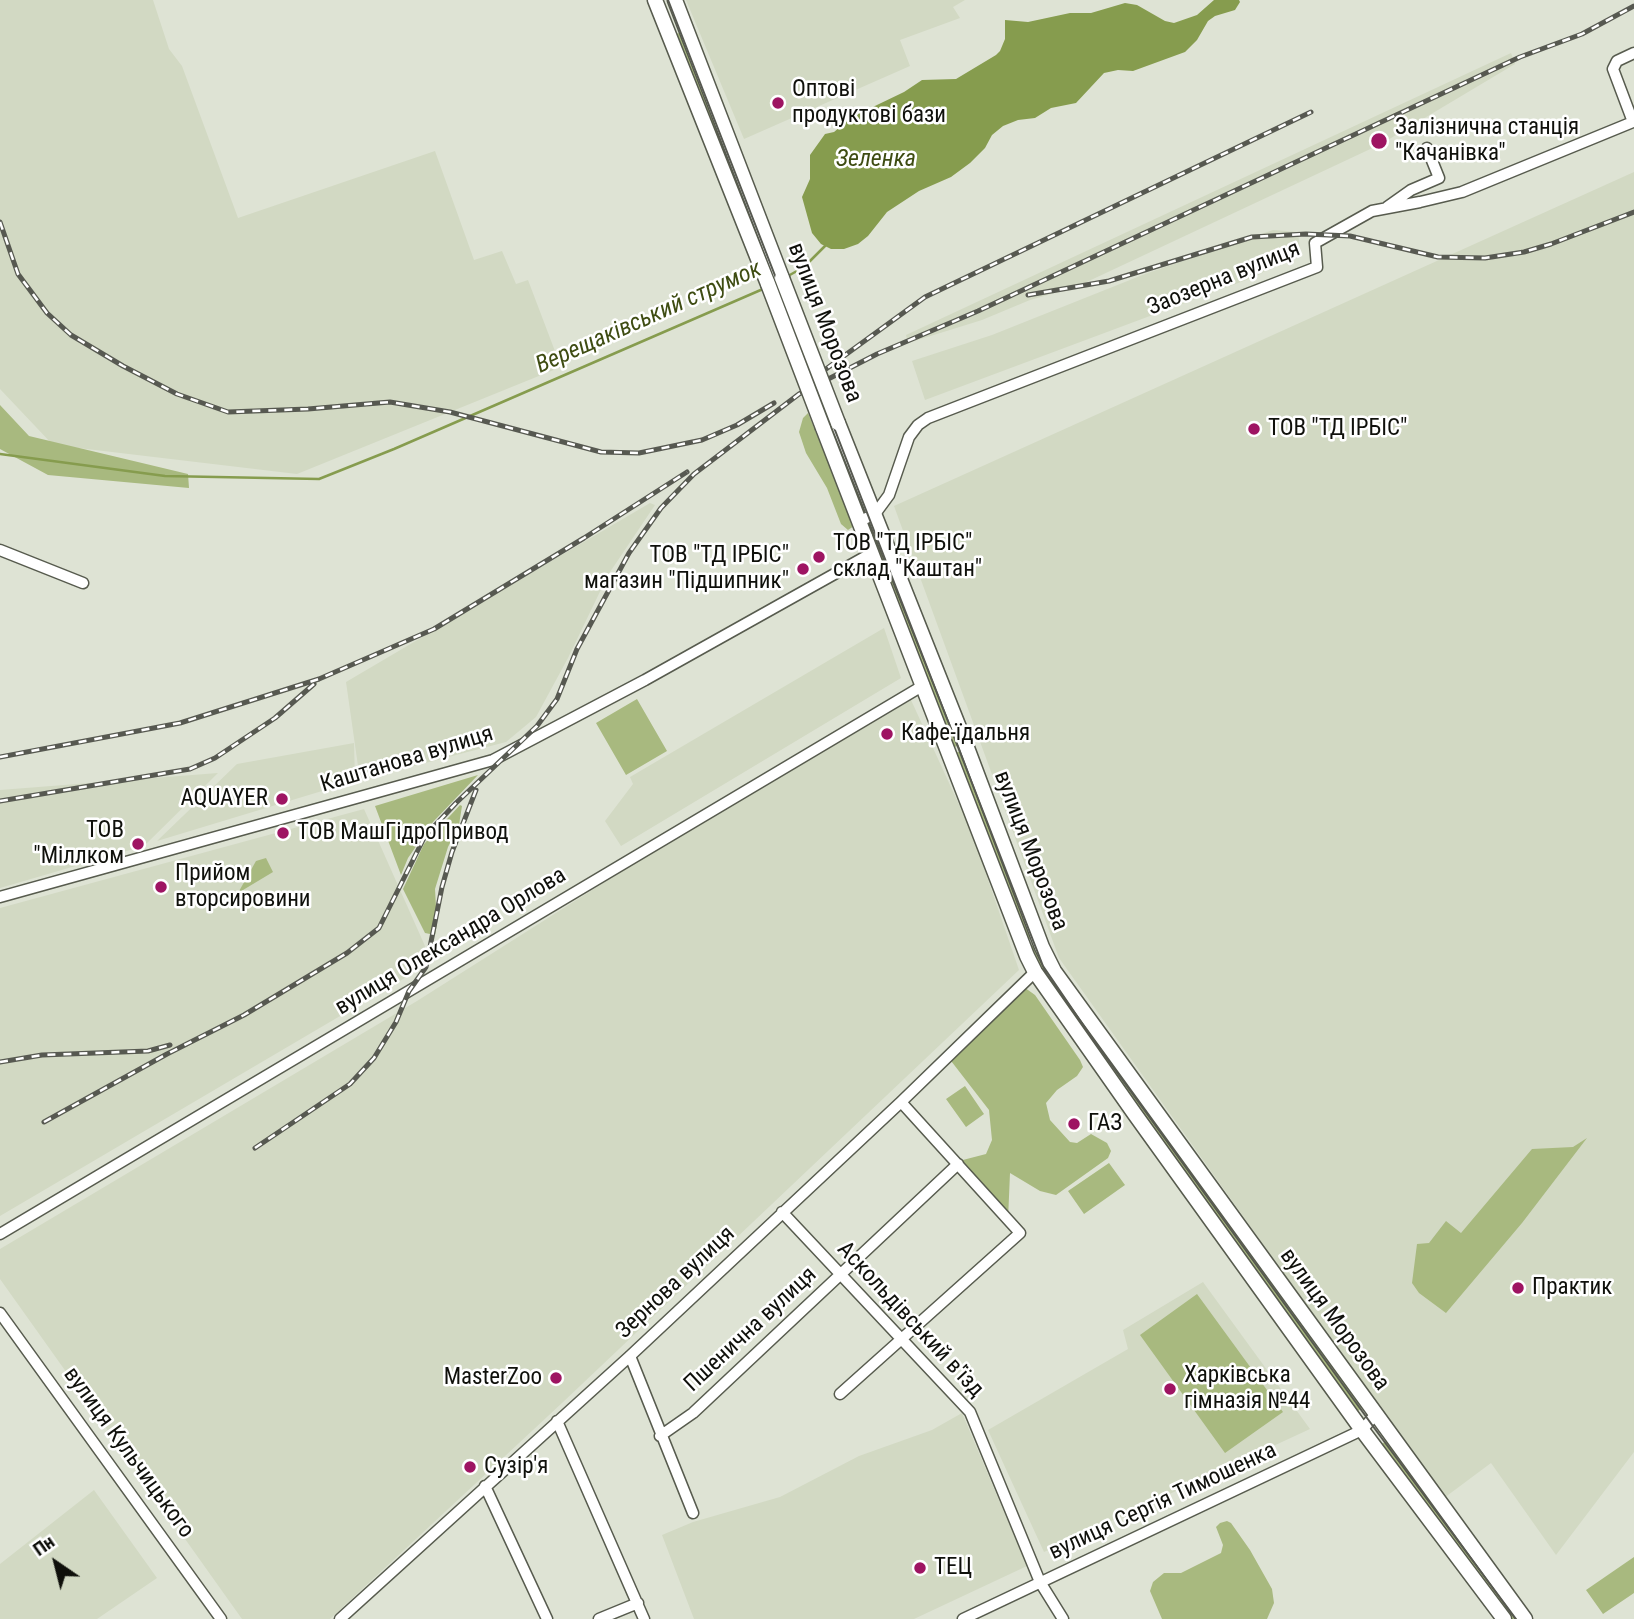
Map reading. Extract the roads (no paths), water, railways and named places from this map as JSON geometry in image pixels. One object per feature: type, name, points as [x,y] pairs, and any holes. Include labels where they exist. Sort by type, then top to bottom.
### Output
[{"type":"main road","name":"вулиця Морозова","points":[[655,0],[838,423],[1048,961],[1525,1619]]},
{"type":"main road","name":"вулиця Морозова","points":[[675,0],[775,281],[823,428],[1035,972],[1362,1430],[1504,1619]]},
{"type":"main road","points":[[949,752],[965,745]]},
{"type":"main road","points":[[1022,943],[1038,938]]},
{"type":"street","name":"Заозерна вулиця","points":[[875,514],[894,485],[909,437],[918,425],[928,418],[1317,267],[1315,243],[1372,211],[1462,192],[1633,122],[1613,69],[1617,61],[1634,53]]},
{"type":"street","points":[[1385,209],[1411,190],[1439,178],[1427,148]]},
{"type":"street","points":[[860,521],[875,514]]},
{"type":"street","points":[[0,550],[83,583]]},
{"type":"street","name":"Каштанова вулиця","points":[[0,897],[493,760],[645,680],[872,553]]},
{"type":"street","name":"вулиця Олександра Орлова","points":[[0,1234],[924,685]]},
{"type":"street","name":"Зернова вулиця","points":[[340,1619],[630,1356],[901,1102],[1035,972]]},
{"type":"street","points":[[840,1394],[1020,1233],[901,1102]]},
{"type":"street","name":"Пшенична вулиця","points":[[660,1436],[693,1413],[958,1164]]},
{"type":"street","name":"Аскольдівський в'їзд","points":[[782,1212],[970,1412],[1040,1583],[1063,1619]]},
{"type":"street","name":"вулиця Кульчицького","points":[[0,1313],[221,1619]]},
{"type":"street","points":[[630,1356],[693,1513]]},
{"type":"street","name":"вулиця Сергія Тимошенка","points":[[963,1619],[1362,1430],[1375,1415]]},
{"type":"street","points":[[557,1421],[645,1619]]},
{"type":"street","points":[[485,1486],[547,1619]]},
{"type":"street","points":[[599,1619],[638,1603]]},
{"type":"water","name":"Зеленка","points":[[1214,0],[1240,2],[1235,10],[1208,21],[1197,40],[1185,52],[1133,71],[1104,73],[1076,103],[1051,108],[1035,118],[1018,120],[1003,126],[992,135],[985,148],[970,163],[951,177],[919,191],[887,212],[858,244],[844,249],[831,249],[821,244],[812,233],[802,197],[810,179],[810,155],[825,134],[834,132],[852,117],[904,92],[922,80],[956,79],[996,55],[1005,39],[1005,20],[1028,22],[1070,13],[1091,13],[1125,3],[1137,5],[1165,21],[1174,23],[1197,15]]},
{"type":"waterway","name":"Верещаківський струмок","points":[[788,276],[804,267],[826,245]]},
{"type":"waterway","name":"Верещаківський струмок","points":[[0,454],[165,476],[319,479],[763,289]]},
{"type":"tram line","points":[[668,0],[1043,966],[1375,1429],[1516,1619]]},
{"type":"railway","points":[[44,1122],[244,1015],[347,953],[379,928],[425,836],[537,726],[557,699],[577,649],[629,553],[661,508],[694,474],[799,394],[877,354],[978,311],[1520,57],[1582,34],[1634,6]]},
{"type":"railway","points":[[815,377],[925,297],[1311,112]]},
{"type":"railway","points":[[1028,295],[1109,281],[1252,237],[1306,234],[1350,236],[1438,257],[1485,258],[1524,252],[1551,244],[1634,212]]},
{"type":"railway","points":[[0,222],[18,274],[47,313],[71,335],[177,394],[228,412],[390,402],[450,412],[601,452],[639,453],[702,440],[737,425],[774,403]]},
{"type":"railway","points":[[0,757],[180,723],[319,679],[434,629],[687,472]]},
{"type":"railway","points":[[0,801],[190,769],[215,758],[275,718],[314,684]]},
{"type":"railway","points":[[255,1148],[350,1084],[374,1058],[396,1022],[409,991],[426,967],[442,887],[452,852],[476,790]]},
{"type":"railway","points":[[0,1062],[42,1055],[148,1051],[170,1045]]},
{"type":"place","name":"Оптові продуктові бази","points":[[778,103]]},
{"type":"place","name":"Залізнична станція \"Качанівка\"","points":[[1379,141]]},
{"type":"place","name":"ТОВ \"ТД ІРБІС\"","points":[[1254,429]]},
{"type":"place","name":"ТОВ \"ТД ІРБІС\" склад \"Каштан\"","points":[[819,557]]},
{"type":"place","name":"ТОВ \"ТД ІРБІС\" магазин \"Підшипник\"","points":[[803,569]]},
{"type":"place","name":"Кафе-їдальня","points":[[887,734]]},
{"type":"place","name":"AQUAYER","points":[[282,799]]},
{"type":"place","name":"ТОВ МашГідроПривод","points":[[283,833]]},
{"type":"place","name":"ТОВ \"Міллком","points":[[138,844]]},
{"type":"place","name":"Прийом вторсировини","points":[[161,887]]},
{"type":"place","name":"ГАЗ","points":[[1074,1124]]},
{"type":"place","name":"Практик","points":[[1518,1288]]},
{"type":"place","name":"MasterZoo","points":[[556,1378]]},
{"type":"place","name":"Харківська гімназія №44","points":[[1170,1389]]},
{"type":"place","name":"Сузір'я","points":[[470,1467]]},
{"type":"place","name":"ТЕЦ","points":[[920,1568]]}]
